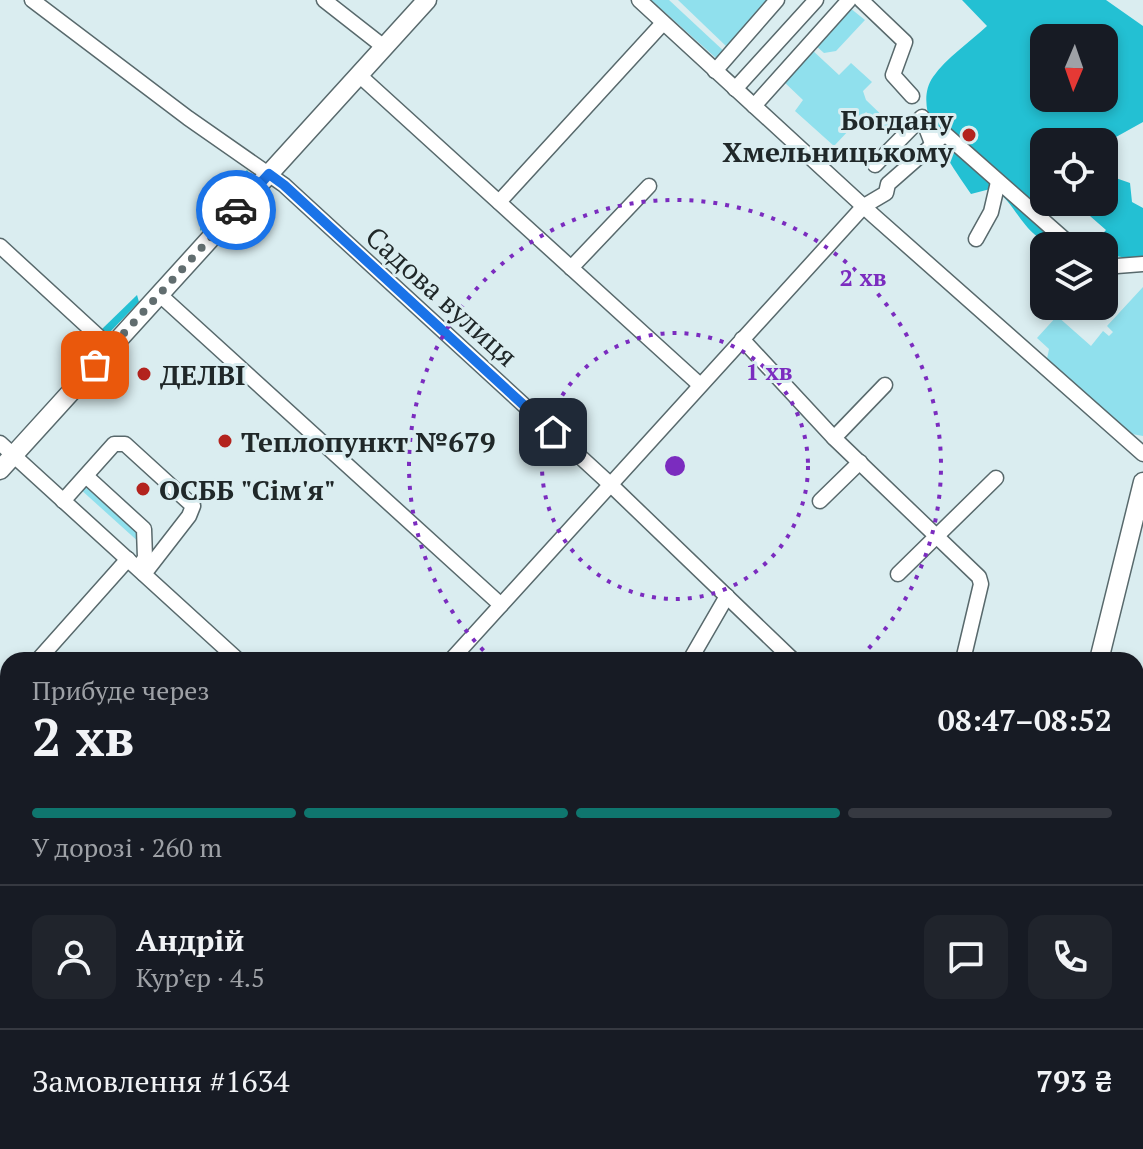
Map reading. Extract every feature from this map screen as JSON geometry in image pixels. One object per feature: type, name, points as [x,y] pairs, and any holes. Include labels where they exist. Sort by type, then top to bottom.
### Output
[{"type":"main road","points":[[0,470],[7,449],[111,348],[427,0]]},
{"type":"main road","points":[[1101,652],[1143,482]]},
{"type":"street","name":"Садова вулиця","points":[[32,0],[269,174],[611,485],[785,652]]},
{"type":"street","points":[[324,0],[384,47]]},
{"type":"street","points":[[639,0],[864,206],[1143,454]]},
{"type":"street","points":[[715,71],[777,0]]},
{"type":"street","points":[[735,89],[816,0]]},
{"type":"street","points":[[754,106],[849,0]]},
{"type":"street","points":[[861,0],[903,37],[906,47],[893,75],[912,96]]},
{"type":"street","points":[[499,202],[663,23]]},
{"type":"street","points":[[359,75],[700,385]]},
{"type":"street","points":[[875,165],[922,117],[933,146]]},
{"type":"street","points":[[458,652],[864,206],[886,193],[888,184],[945,134],[1056,232]]},
{"type":"street","points":[[976,239],[991,212],[998,182]]},
{"type":"street","points":[[571,268],[649,186]]},
{"type":"street","points":[[0,246],[111,348]]},
{"type":"street","points":[[1118,266],[1143,264]]},
{"type":"street","points":[[160,295],[501,605]]},
{"type":"street","points":[[742,339],[834,438],[979,577],[981,584],[965,652]]},
{"type":"street","points":[[834,438],[885,385]]},
{"type":"street","points":[[47,652],[189,516],[192,504],[123,442],[114,444],[63,501]]},
{"type":"street","points":[[7,449],[229,652]]},
{"type":"street","points":[[820,501],[860,462]]},
{"type":"street","points":[[86,476],[144,529],[145,558],[137,567]]},
{"type":"street","points":[[898,574],[996,478]]},
{"type":"street","points":[[695,652],[727,596]]},
{"type":"shaded area","points":[[651,0],[669,0],[727,54],[716,58]]},
{"type":"shaded area","points":[[678,0],[773,0],[727,47]]},
{"type":"shaded area","points":[[962,0],[1106,0],[1143,26],[1143,122],[1118,136],[1118,128],[1030,128],[1030,216],[1046,216],[1055,232],[1033,232],[994,188],[971,194],[945,153],[930,121],[927,90],[938,70],[987,26]]},
{"type":"shaded area","points":[[850,8],[865,20],[836,51],[824,53],[815,45]]},
{"type":"shaded area","points":[[811,49],[839,75],[851,63],[872,82],[863,91],[866,100],[892,125],[887,130],[866,112],[834,146],[795,111],[803,100],[782,80]]},
{"type":"shaded area","points":[[247,170],[251,175],[248,184],[200,231],[201,222]]},
{"type":"shaded area","points":[[1118,179],[1130,183],[1132,202],[1143,208],[1143,261],[1118,256],[1118,232],[1104,232],[1106,230],[1090,216],[1118,216]]},
{"type":"shaded area","points":[[1143,287],[1143,436],[1132,434],[1047,359],[1049,349],[1037,338],[1053,320],[1062,320],[1091,346],[1103,331],[1109,336],[1113,332],[1107,326],[1113,320],[1118,320],[1118,314]]},
{"type":"shaded area","points":[[137,295],[139,302],[110,332],[101,330]]},
{"type":"shaded area","points":[[85,484],[138,528],[141,544],[79,488]]},
{"type":"way so far","points":[[95,365],[236,210]]},
{"type":"place","name":"Богдану Хмельницькому","points":[[969,135]]},
{"type":"place","name":"ДЕЛВІ","points":[[144,374]]},
{"type":"place","name":"Теплопункт №679","points":[[225,441]]},
{"type":"place","name":"ОСББ \"Сім'я\"","points":[[143,489]]},
{"type":"route","points":[[236,210],[269,174],[553,432]]}]
